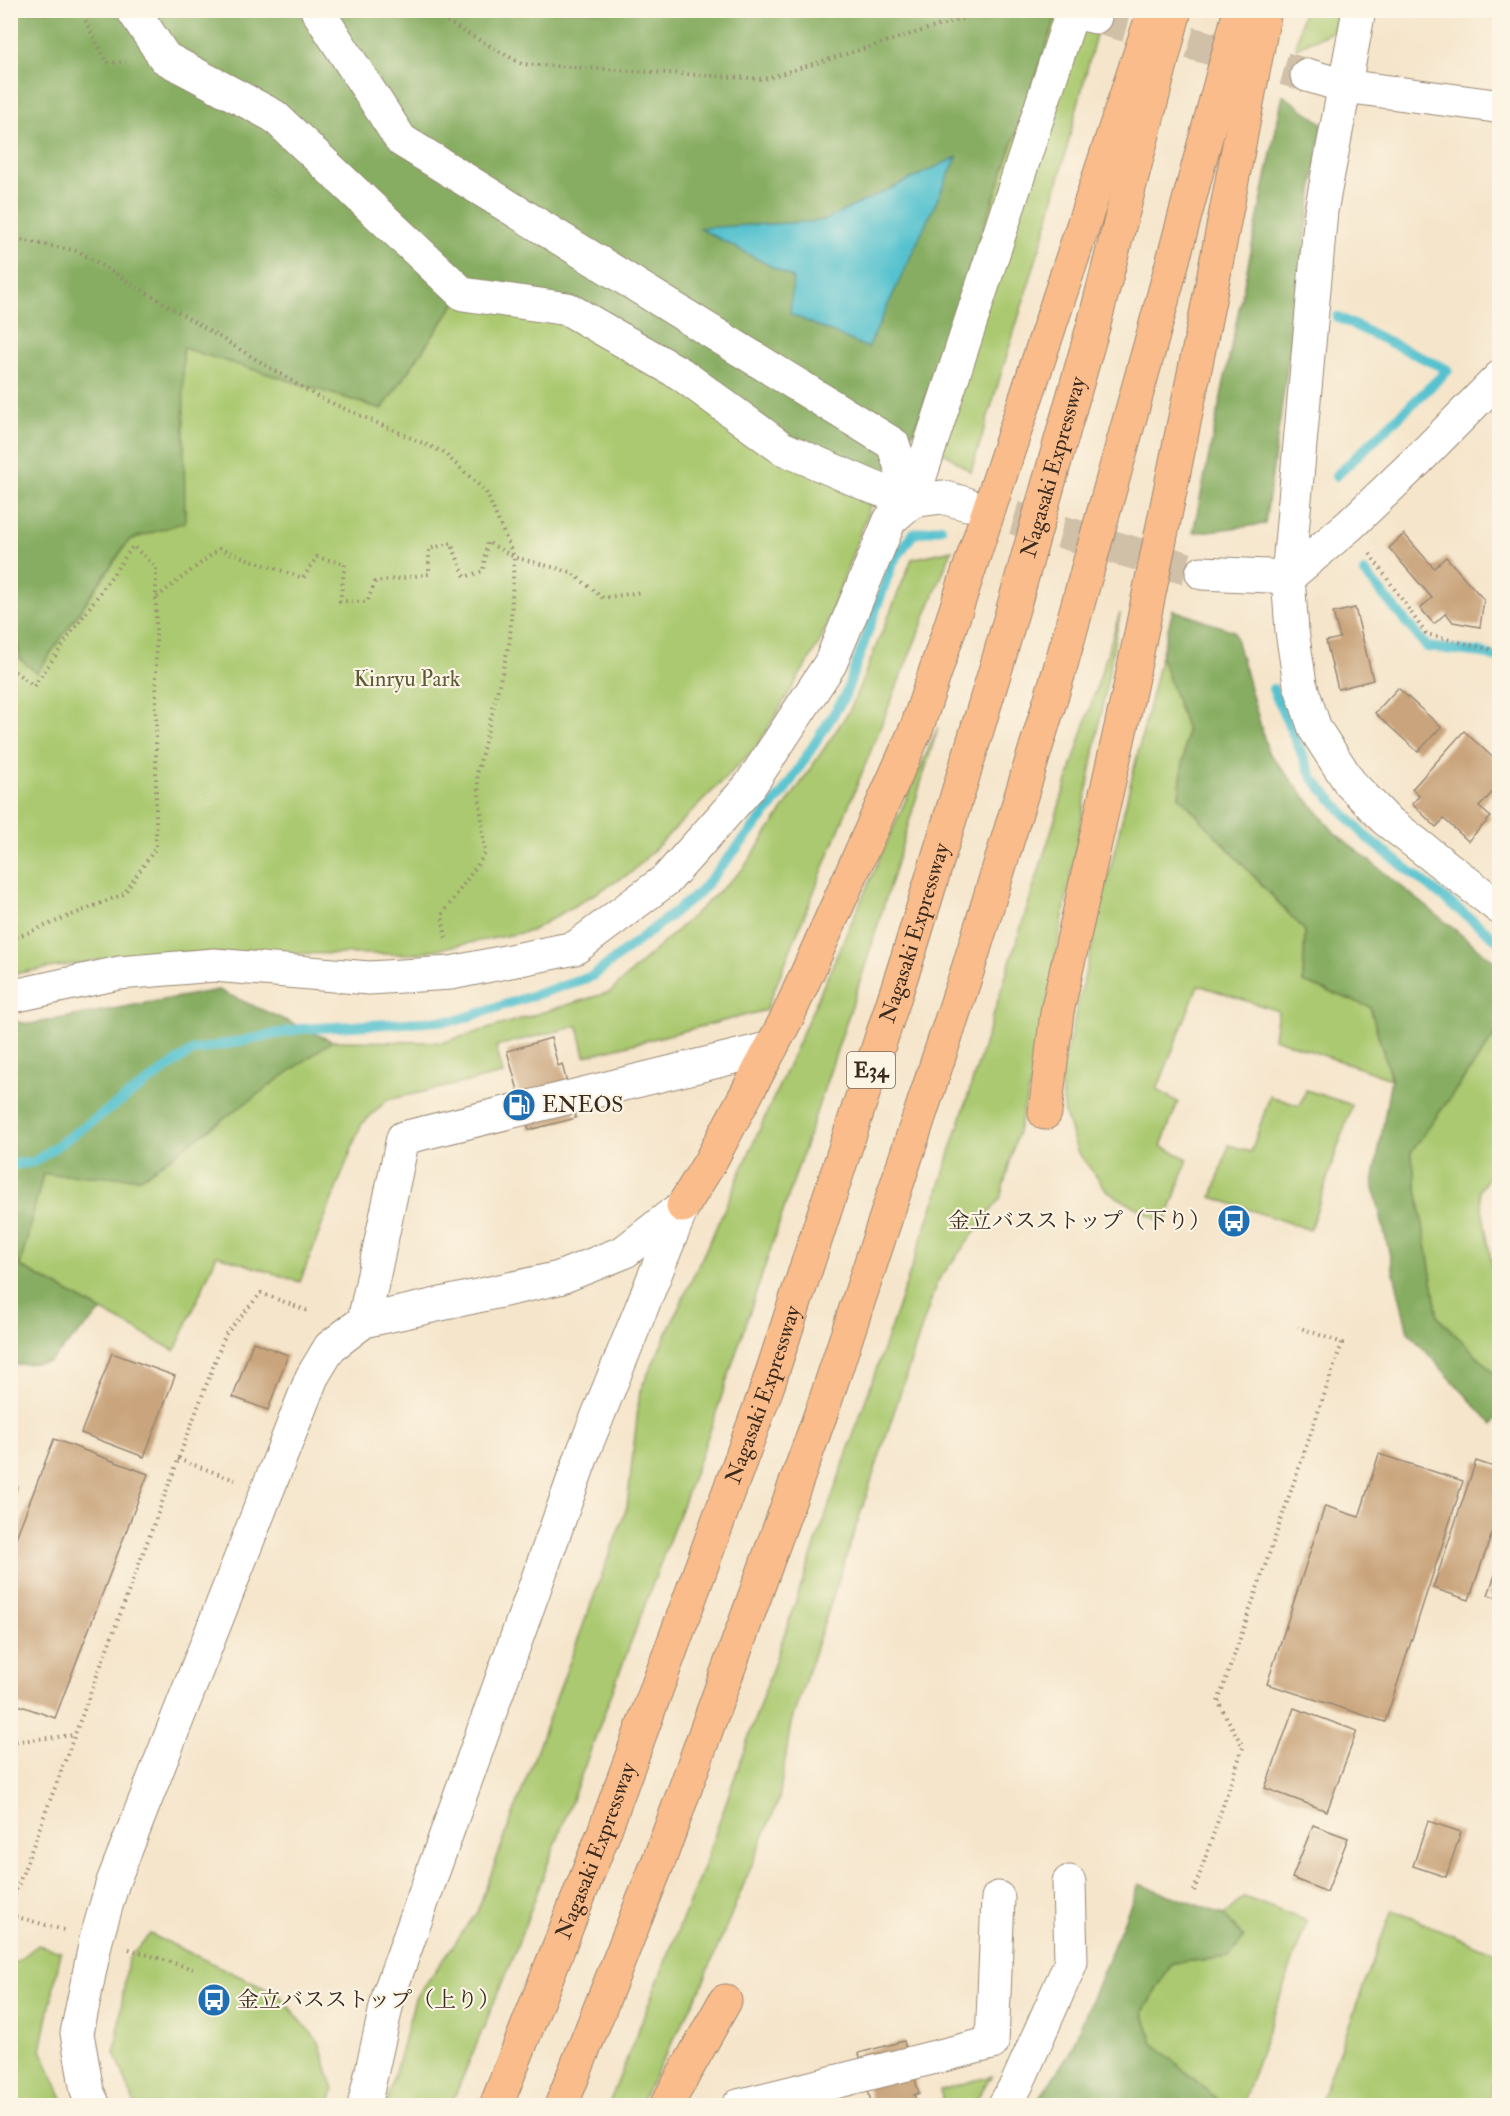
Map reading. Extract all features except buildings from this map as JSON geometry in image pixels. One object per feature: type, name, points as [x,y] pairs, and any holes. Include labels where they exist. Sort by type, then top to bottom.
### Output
[{"type":"highway","points":[[683,1206],[710,1162],[787,1018],[917,727],[1155,10]]},
{"type":"highway","name":"Nagasaki Expressway","points":[[496,2106],[603,1834],[768,1385],[899,984],[999,658],[1088,342],[1175,10]]},
{"type":"highway","name":"E34","points":[[561,2106],[661,1855],[824,1405],[968,969],[1059,672],[1240,10]]},
{"type":"highway","points":[[1045,1113],[1057,1012],[1132,675],[1210,295],[1265,10]]},
{"type":"highway","points":[[666,2106],[725,2001]]},
{"type":"street","points":[[132,10],[165,58],[274,116],[463,294],[568,309],[681,374],[782,448],[875,488],[912,501],[942,497],[967,504]]},
{"type":"street","points":[[317,10],[401,140],[893,444],[912,501]]},
{"type":"street","points":[[1359,10],[1321,211],[1288,577],[1292,631],[1300,684],[1315,729],[1350,783],[1386,820],[1500,908]]},
{"type":"street","points":[[10,994],[18,995],[119,973],[214,965],[369,978],[451,973],[574,948],[667,879],[749,787],[830,664],[890,520],[912,501],[1072,12],[1095,17]]},
{"type":"street","points":[[1307,75],[1344,86],[1500,108]]},
{"type":"street","points":[[1202,573],[1288,577],[1350,525],[1500,377]]},
{"type":"street","points":[[364,1321],[403,1138],[771,1048]]},
{"type":"street","points":[[94,2106],[87,2091],[77,2033],[96,1940],[113,1882],[312,1377],[330,1347],[364,1321],[559,1278],[624,1252],[683,1206]]},
{"type":"street","points":[[364,2106],[389,1994],[584,1450],[683,1206]]},
{"type":"street","points":[[1004,2106],[1017,2084],[1071,1962],[1069,1882]]},
{"type":"street","points":[[738,2106],[992,2043],[998,1898]]},
{"type":"path","points":[[426,10],[522,64],[764,79],[990,10]]},
{"type":"path","points":[[10,238],[78,251],[318,397],[443,452],[486,492],[514,556],[510,640],[477,774],[485,854],[442,915],[451,973]]},
{"type":"path","points":[[1350,525],[1426,633],[1500,652]]},
{"type":"path","points":[[157,597],[219,549],[303,578],[317,556],[345,564],[340,602],[367,602],[375,582],[429,574],[429,549],[451,543],[465,577],[483,571],[487,542],[514,556],[571,572],[603,598],[641,592]]},
{"type":"path","points":[[10,668],[34,686],[133,546],[156,567],[156,847],[124,894],[10,940]]},
{"type":"path","points":[[10,1907],[225,1335],[261,1293],[308,1311]]},
{"type":"path","points":[[1194,1891],[1243,1747],[1218,1702],[1342,1343],[1298,1327]]},
{"type":"path","points":[[178,1459],[266,1492]]},
{"type":"path","points":[[10,1742],[75,1735]]},
{"type":"path","points":[[10,1915],[68,1931]]},
{"type":"path","points":[[129,1949],[193,1969]]},
{"type":"green space","points":[[10,11],[1058,11],[914,431],[880,480],[787,440],[686,365],[467,286],[382,409],[183,348],[185,522],[129,540],[37,673],[20,659],[10,606]]},
{"type":"green space","points":[[1058,11],[1102,11],[1048,221],[971,472],[914,431]]},
{"type":"green space","points":[[1303,11],[1338,11],[1334,31],[1296,48]]},
{"type":"green space","points":[[1283,95],[1322,123],[1265,524],[1193,533]]},
{"type":"green space","name":"Kinryu Park","points":[[467,286],[572,302],[880,480],[820,642],[757,746],[631,873],[531,931],[413,954],[142,953],[11,974],[10,606],[20,659],[37,673],[129,540],[184,522],[183,348],[382,409]]},
{"type":"green space","points":[[952,550],[766,1010],[585,1056],[578,1026],[496,1046],[503,1074],[387,1100],[361,1125],[300,1282],[217,1255],[175,1351],[19,1266],[43,1174],[141,1178],[332,1041],[444,1042],[610,992],[743,869],[850,710],[912,559]]},
{"type":"green space","points":[[1173,610],[1234,631],[1268,752],[1335,833],[1499,965],[1499,1039],[1495,1035],[1411,1152],[1438,1317],[1499,1378],[1499,1414],[1493,1425],[1408,1332],[1373,1184],[1391,1079],[1370,1007],[1303,982],[1305,931],[1179,796],[1187,730],[1161,656]]},
{"type":"green space","points":[[1120,613],[1035,1068],[1000,1199],[937,1282],[791,1723],[779,1799],[700,1990],[639,2105],[608,2106],[706,1860],[936,1197]]},
{"type":"green space","points":[[1161,656],[1187,730],[1179,796],[1305,931],[1303,982],[1370,1007],[1391,1079],[1274,1038],[1278,1011],[1198,985],[1157,1090],[1178,1102],[1161,1146],[1188,1159],[1165,1224],[1108,1192],[1077,1151],[1065,1114],[1060,1079]]},
{"type":"green space","points":[[938,727],[867,960],[710,1431],[513,1957],[451,2105],[386,2105],[415,1999],[477,1912],[627,1507],[640,1391],[719,1221]]},
{"type":"green space","points":[[218,990],[332,1041],[141,1178],[43,1174],[20,1266],[102,1311],[49,1362],[11,1365],[11,1021],[30,1024]]},
{"type":"green space","points":[[1496,1034],[1500,1039],[1499,1163],[1479,1191],[1495,1282],[1499,1287],[1499,1378],[1438,1318],[1411,1152]]},
{"type":"green space","points":[[1306,1090],[1352,1105],[1310,1230],[1212,1197],[1229,1145],[1251,1152],[1270,1096],[1300,1106]]},
{"type":"green space","points":[[1139,1884],[1224,1915],[1244,1938],[1229,1957],[1172,1963],[1143,2012],[1153,2043],[1224,2105],[1035,2105],[1070,2052]]},
{"type":"green space","points":[[1244,1897],[1307,1921],[1242,2105],[1224,2105],[1153,2043],[1143,2012],[1172,1963],[1229,1957],[1244,1938],[1224,1915]]},
{"type":"green space","points":[[1392,1910],[1499,1954],[1499,2065],[1487,2105],[1319,2105]]},
{"type":"green space","points":[[150,1934],[279,1995],[319,2042],[334,2090],[329,2105],[135,2105],[115,2052],[128,1959]]},
{"type":"green space","points":[[38,1945],[61,1952],[41,2050],[66,2105],[11,2105],[11,1966]]},
{"type":"green space","points":[[991,2076],[973,2105],[944,2105],[940,2090]]},
{"type":"water","points":[[957,157],[868,348],[790,314],[793,278],[699,228],[822,221]]},
{"type":"waterway","points":[[1336,476],[1448,370],[1337,317]]},
{"type":"waterway","points":[[10,1165],[34,1162],[192,1051],[300,1029],[458,1020],[593,976],[699,893],[783,793],[845,696],[892,564],[913,534],[941,528]]},
{"type":"waterway","points":[[1364,572],[1427,647],[1483,653],[1500,659]]},
{"type":"waterway","points":[[1273,689],[1313,779],[1366,837],[1500,942]]},
{"type":"tunnel","points":[[1095,17],[1307,75]]},
{"type":"tunnel","points":[[967,504],[1202,573]]},
{"type":"place","name":"ENEOS","points":[[519,1105]]},
{"type":"place","name":"金立バスストップ（下り）","points":[[1234,1221]]},
{"type":"place","name":"金立バスストップ（上り）","points":[[214,2000]]}]
